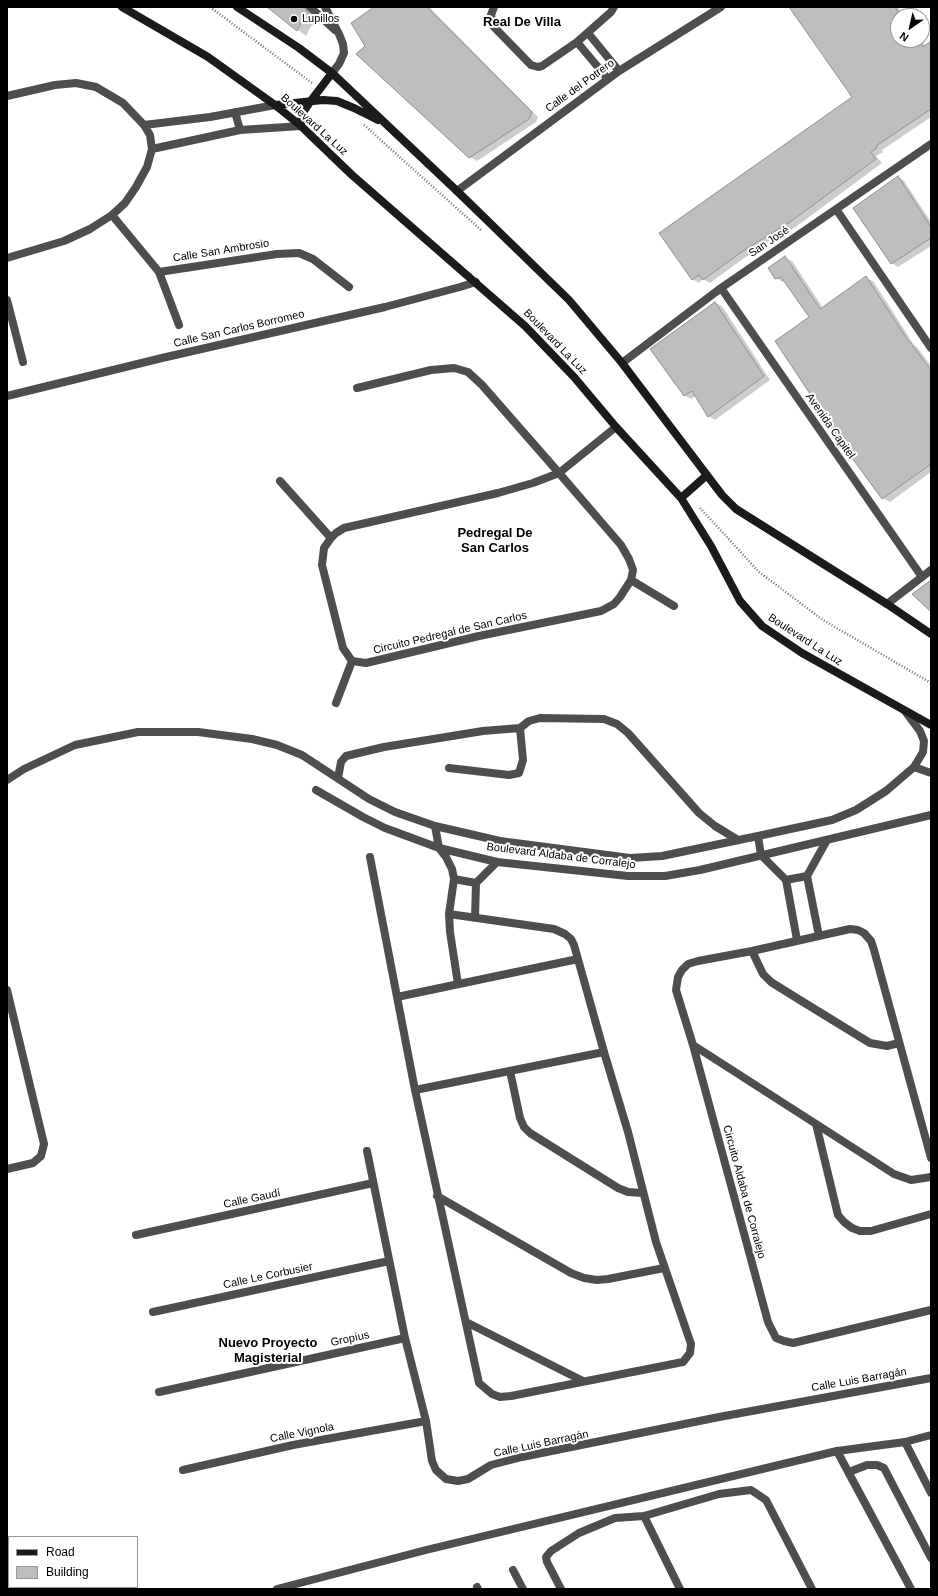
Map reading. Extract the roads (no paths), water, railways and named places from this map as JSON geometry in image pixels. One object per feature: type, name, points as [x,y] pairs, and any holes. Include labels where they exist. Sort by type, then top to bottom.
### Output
[{"type":"main road","name":"Boulevard La Luz","points":[[122,7],[208,57],[275,104],[301,126],[352,175],[525,326],[574,377],[616,427],[681,498],[712,546],[740,601],[762,626],[802,653],[931,726]]},
{"type":"main road","points":[[237,7],[299,48],[332,74],[457,191],[569,300],[622,363],[722,495],[736,509],[887,604],[931,634]]},
{"type":"main road","points":[[301,126],[302,114],[332,74]]},
{"type":"main road","points":[[275,104],[323,100],[337,101],[385,124]]},
{"type":"main road","points":[[681,498],[707,475]]},
{"type":"street","points":[[310,7],[339,34]]},
{"type":"street","points":[[325,7],[339,34],[343,44],[344,53],[332,74]]},
{"type":"street","points":[[494,7],[492,15],[493,26],[525,59],[534,66],[542,66],[577,42],[611,12],[614,7]]},
{"type":"street","name":"Calle del Potrero","points":[[457,191],[619,71],[721,7]]},
{"type":"street","points":[[588,33],[619,71]]},
{"type":"street","points":[[577,42],[608,79]]},
{"type":"street","points":[[7,96],[55,85],[76,83],[96,87],[123,102],[144,124],[150,135],[152,149],[147,167],[136,187],[125,203],[112,215],[90,229],[64,241],[7,258]]},
{"type":"street","points":[[144,124],[210,116],[275,104]]},
{"type":"street","points":[[235,112],[240,130]]},
{"type":"street","points":[[152,149],[240,130],[301,126]]},
{"type":"street","name":"San José","points":[[622,363],[721,288],[931,144]]},
{"type":"street","points":[[836,209],[931,348]]},
{"type":"street","points":[[112,215],[159,272],[179,325]]},
{"type":"street","name":"Calle San Ambrosio","points":[[159,272],[290,253],[305,255],[312,259],[349,287]]},
{"type":"street","name":"Calle San Carlos Borromeo","points":[[7,396],[162,358],[384,307],[476,282]]},
{"type":"street","name":"Avenida Capitel","points":[[721,288],[922,577]]},
{"type":"street","points":[[7,300],[23,362]]},
{"type":"street","points":[[357,388],[432,370],[454,368],[468,372],[482,385],[621,545],[633,570],[631,580],[674,606]]},
{"type":"street","points":[[336,703],[352,661],[343,648],[322,565],[324,548],[331,538],[344,528],[533,484],[559,473],[616,427]]},
{"type":"street","points":[[280,480],[331,538]]},
{"type":"street","points":[[887,604],[931,570]]},
{"type":"street","name":"Circuito Pedregal de San Carlos","points":[[352,661],[366,663],[600,610],[614,604],[631,580]]},
{"type":"street","name":"Boulevard Aldaba de Corralejo","points":[[7,780],[24,769],[75,745],[138,732],[198,732],[252,739],[277,745],[302,755],[369,799],[395,812],[435,826],[500,841],[630,858],[662,856],[832,820],[856,810],[886,791],[914,766],[923,752],[924,742],[920,731],[905,711]]},
{"type":"street","points":[[338,778],[341,762],[346,756],[483,730],[520,728],[529,720],[540,718],[604,719],[617,724],[628,733],[699,813],[715,826],[738,840]]},
{"type":"street","points":[[449,768],[509,775],[518,773],[523,760],[520,728]]},
{"type":"street","points":[[914,766],[931,773]]},
{"type":"street","name":"Boulevard Aldaba de Corralejo","points":[[316,790],[385,828],[439,848],[497,862],[628,876],[665,876],[700,870],[931,815]]},
{"type":"street","points":[[435,826],[439,848],[452,869],[454,879],[449,914],[450,932],[458,984]]},
{"type":"street","points":[[758,836],[761,855],[786,880],[797,940]]},
{"type":"street","points":[[819,936],[807,876],[827,840]]},
{"type":"street","points":[[370,857],[415,1090],[479,1383],[492,1394],[500,1397],[511,1396],[683,1362],[690,1353],[691,1344],[664,1268],[628,1132],[571,939],[565,934],[554,929],[449,914]]},
{"type":"street","points":[[475,917],[476,883],[497,862]]},
{"type":"street","points":[[786,880],[807,876]]},
{"type":"street","points":[[454,879],[476,883]]},
{"type":"street","name":"Circuito Aldaba de Corralejo","points":[[931,1158],[871,941],[864,933],[858,930],[850,929],[752,951],[698,961],[688,964],[682,970],[678,977],[676,990],[693,1045],[768,1322],[776,1338],[784,1342],[793,1343],[931,1310]]},
{"type":"street","points":[[752,951],[763,974],[800,1001],[870,1043],[887,1046],[899,1043]]},
{"type":"street","points":[[397,997],[578,960]]},
{"type":"street","points":[[7,990],[44,1144],[41,1156],[34,1163],[7,1169]]},
{"type":"street","points":[[693,1045],[899,1177],[911,1180],[931,1177]]},
{"type":"street","points":[[415,1090],[604,1052]]},
{"type":"street","points":[[510,1071],[520,1118],[524,1127],[530,1133],[618,1188],[628,1192],[643,1192]]},
{"type":"street","points":[[816,1124],[838,1215],[844,1222],[852,1228],[860,1231],[871,1231],[931,1214]]},
{"type":"street","name":"Calle Luis Barragán","points":[[367,1151],[405,1338],[426,1421],[432,1461],[436,1470],[446,1480],[458,1481],[468,1479],[491,1465],[522,1457],[719,1417],[931,1378]]},
{"type":"street","name":"Calle Gaudí","points":[[136,1235],[373,1184]]},
{"type":"street","points":[[438,1196],[571,1273],[584,1278],[597,1280],[608,1279],[664,1268]]},
{"type":"street","name":"Calle Le Corbusier","points":[[153,1312],[389,1261]]},
{"type":"street","points":[[466,1322],[582,1381]]},
{"type":"street","name":"Gropíus","points":[[159,1392],[405,1338]]},
{"type":"street","name":"Calle Vignola","points":[[183,1470],[293,1445],[426,1421]]},
{"type":"street","points":[[277,1589],[426,1550],[837,1451],[905,1442],[931,1435]]},
{"type":"street","points":[[905,1442],[931,1493]]},
{"type":"street","points":[[837,1451],[911,1589]]},
{"type":"street","points":[[849,1472],[867,1465],[877,1465],[884,1468],[931,1558]]},
{"type":"street","points":[[561,1589],[547,1562],[546,1557],[551,1551],[579,1533],[615,1518],[644,1516],[718,1494],[751,1490],[766,1500],[812,1589]]},
{"type":"street","points":[[644,1516],[680,1589]]},
{"type":"street","points":[[513,1570],[523,1589]]},
{"type":"place","name":"Lupillos","points":[[294,19]]},
{"type":"district","name":"Real De Villa","points":[[522,22]]},
{"type":"district","name":"Pedregal De San Carlos","points":[[495,540]]},
{"type":"district","name":"Nuevo Proyecto Magisterial","points":[[268,1350]]}]
